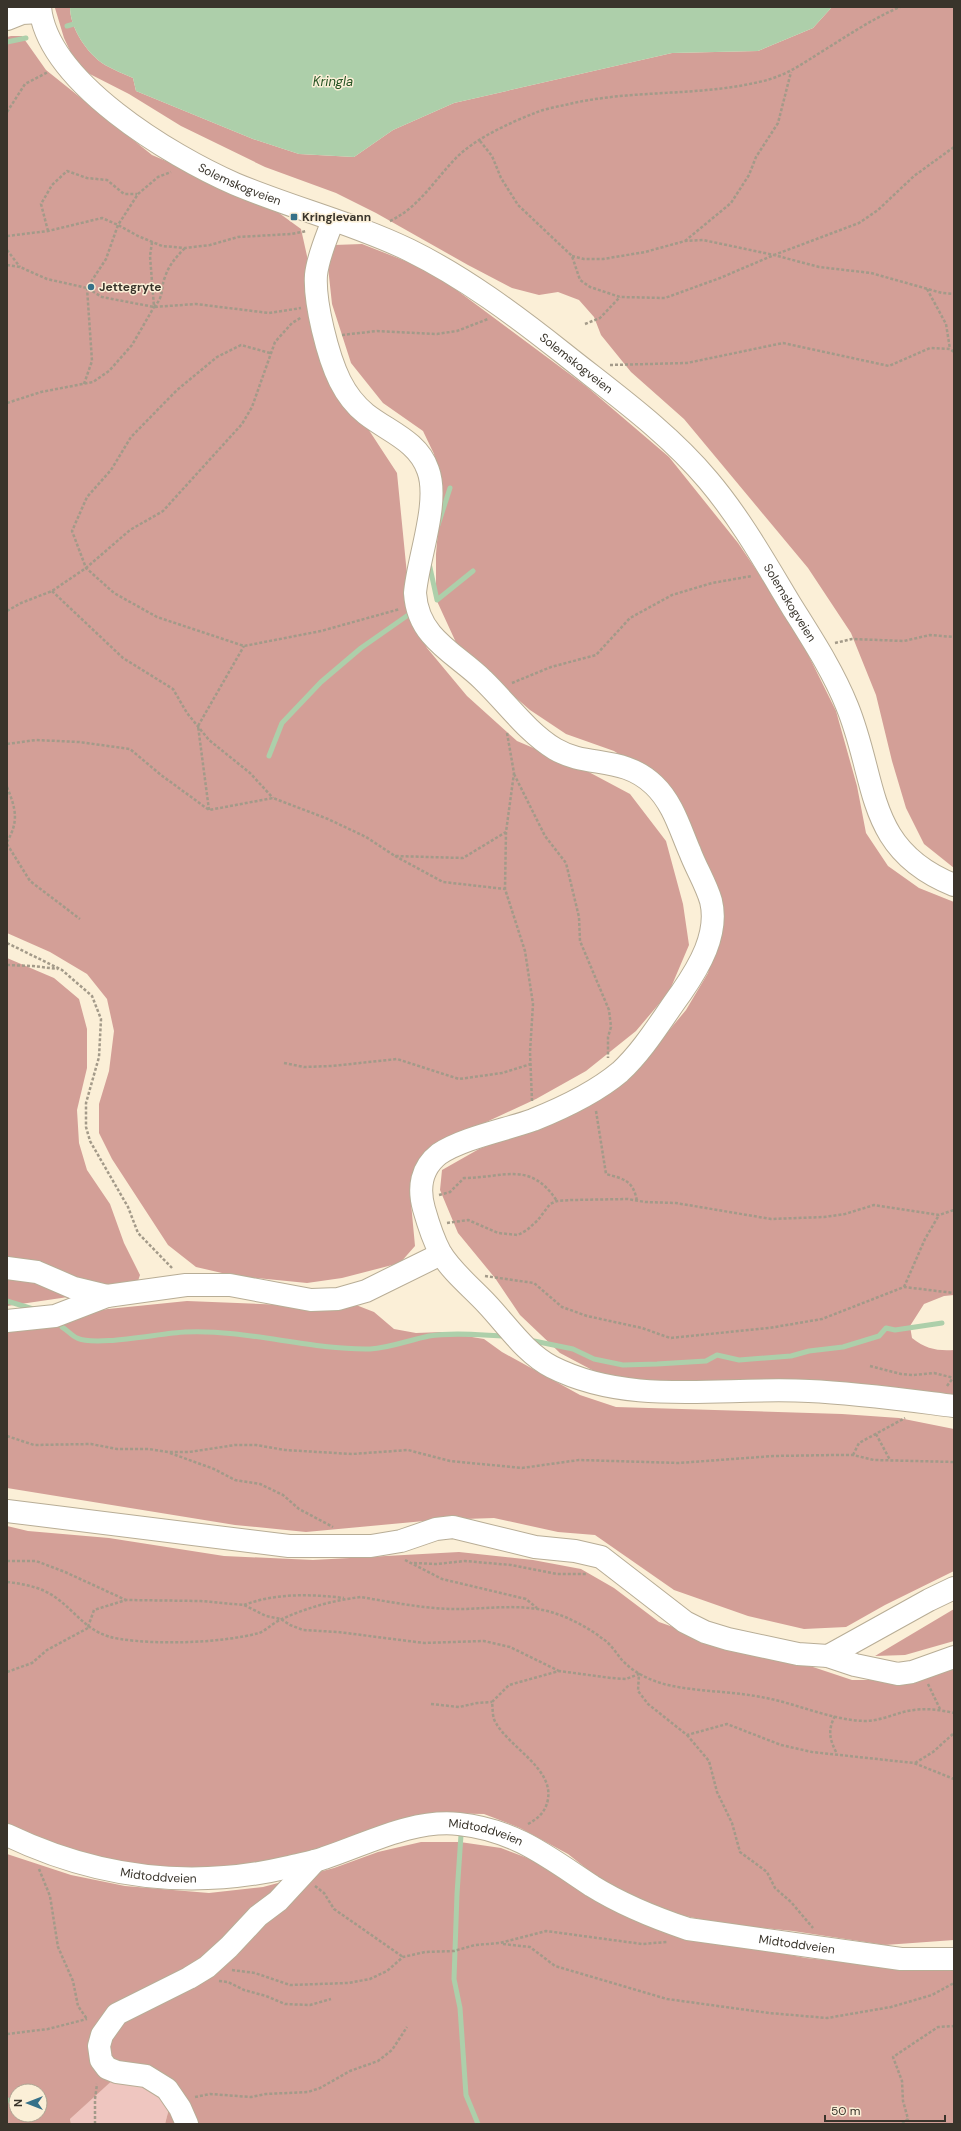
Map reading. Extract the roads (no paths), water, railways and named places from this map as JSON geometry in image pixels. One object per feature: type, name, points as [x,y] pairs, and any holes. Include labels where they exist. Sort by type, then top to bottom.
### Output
[{"type":"street","points":[[7,19],[22,13],[40,9]]},
{"type":"street","name":"Solemskogveien","points":[[40,9],[48,37],[64,63],[82,83],[110,107],[149,136],[194,164],[235,184],[366,232],[433,262],[557,343],[579,366],[659,431],[695,465],[742,524],[818,649],[842,693],[850,711],[879,815],[892,838],[914,863],[928,873],[954,885]]},
{"type":"street","points":[[333,220],[316,274],[319,306],[326,338],[340,381],[350,397],[366,414],[414,447],[422,456],[431,480],[430,508],[416,582],[416,604],[419,616],[430,634],[481,678],[515,714],[556,750],[585,759],[627,767],[642,775],[656,786],[672,810],[710,896],[713,923],[708,943],[701,960],[688,983],[642,1047],[620,1071],[599,1087],[575,1101],[533,1120],[453,1147],[440,1154],[428,1166],[423,1174],[421,1183],[422,1200],[438,1248],[527,1349],[548,1365],[577,1378],[598,1384],[635,1390],[809,1390],[954,1406]]},
{"type":"street","points":[[7,1321],[55,1316],[107,1296],[186,1285],[230,1285],[311,1300],[338,1299],[366,1291],[438,1248]]},
{"type":"street","points":[[7,1268],[37,1272],[74,1288],[107,1296]]},
{"type":"street","points":[[7,1511],[288,1546],[371,1546],[401,1541],[436,1529],[453,1526],[535,1547],[575,1551],[601,1557],[685,1622],[705,1632],[728,1640],[798,1654],[828,1656],[892,1673],[905,1673],[921,1669],[954,1657]]},
{"type":"street","points":[[828,1656],[929,1600],[954,1588]]},
{"type":"street","name":"Midtoddveien","points":[[7,1835],[28,1845],[81,1864],[126,1874],[167,1878],[227,1878],[308,1868],[379,1838],[423,1826],[459,1824],[505,1835],[534,1847],[611,1896],[668,1922],[709,1933],[901,1959],[954,1959]]},
{"type":"street","points":[[184,2116],[167,2089],[146,2076],[117,2072],[108,2068],[101,2060],[99,2046],[102,2035],[117,2014],[200,1971],[229,1947],[258,1916],[278,1901],[308,1868]]},
{"type":"water","name":"Kringla","points":[[70,7],[832,7],[813,28],[758,51],[672,53],[454,103],[393,130],[354,157],[299,154],[253,139],[136,91],[133,78],[105,65],[86,47],[76,32]]},
{"type":"waterway","points":[[67,26],[74,24]]},
{"type":"waterway","points":[[7,42],[26,38]]},
{"type":"waterway","points":[[438,525],[450,488]]},
{"type":"waterway","points":[[429,563],[437,600],[473,571]]},
{"type":"waterway","points":[[269,756],[282,723],[321,682],[361,648],[411,613]]},
{"type":"waterway","points":[[7,1301],[33,1309]]},
{"type":"waterway","points":[[534,1341],[573,1349],[594,1359],[623,1365],[657,1364],[706,1361],[717,1355],[739,1360],[791,1356],[809,1351],[843,1347],[879,1336],[886,1328],[895,1330],[942,1323]]},
{"type":"waterway","points":[[62,1327],[77,1338],[98,1341],[129,1339],[185,1332],[208,1332],[254,1336],[323,1346],[370,1349],[385,1347],[429,1336],[447,1334],[505,1336]]},
{"type":"waterway","points":[[461,1835],[454,1979],[460,2008],[466,2095],[478,2124]]},
{"type":"place","name":"Kringlevann","points":[[294,217]]},
{"type":"place","name":"Jettegryte","points":[[91,287]]}]
